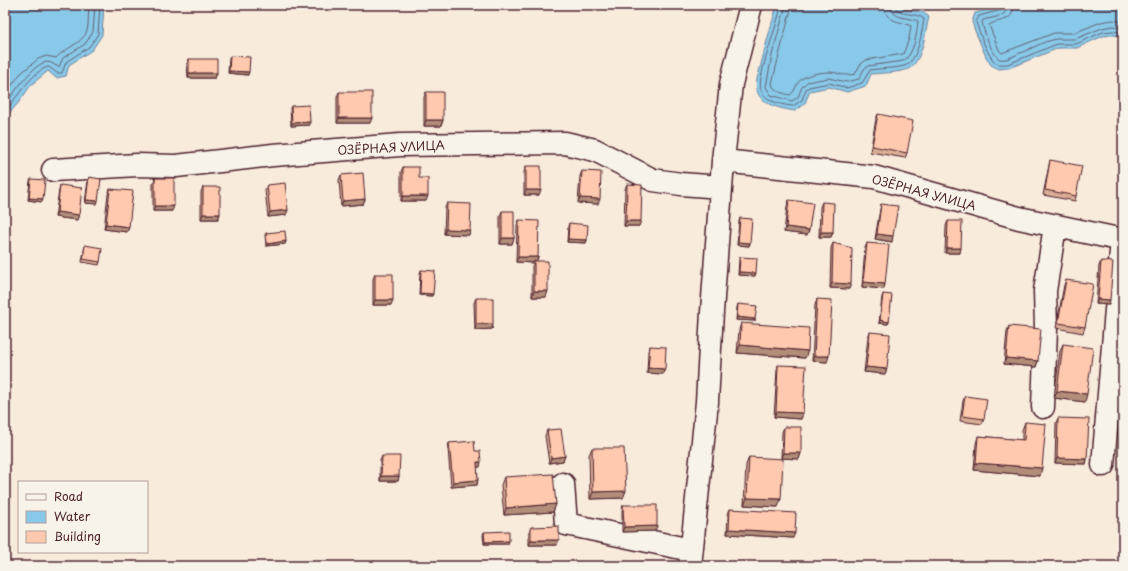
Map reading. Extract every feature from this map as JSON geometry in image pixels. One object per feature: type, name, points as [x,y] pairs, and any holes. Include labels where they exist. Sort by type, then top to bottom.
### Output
[{"type":"street","points":[[562,484],[566,524],[691,558],[707,402],[721,187],[731,84],[751,5]]},
{"type":"street","name":"ОЗЁРНАЯ УЛИЦА","points":[[53,170],[137,165],[176,166],[273,155],[400,145],[565,143],[595,150],[653,180],[721,187]]},
{"type":"street","name":"ОЗЁРНАЯ УЛИЦА","points":[[723,161],[874,177],[1019,218],[1122,240]]},
{"type":"street","points":[[1043,407],[1046,329],[1045,292],[1055,226]]},
{"type":"street","points":[[1103,465],[1122,240]]},
{"type":"water","points":[[5,5],[104,5],[102,35],[92,50],[69,65],[66,76],[56,78],[48,71],[31,85],[20,101],[5,118]]},
{"type":"water","points":[[777,5],[895,5],[907,10],[923,12],[929,17],[920,55],[912,67],[902,71],[871,74],[866,86],[847,92],[829,87],[810,91],[805,103],[795,111],[767,103],[759,95],[756,87]]},
{"type":"water","points":[[1005,5],[1123,5],[1123,36],[1103,36],[1077,48],[1059,48],[1009,68],[999,69],[991,65],[986,57],[972,22],[975,13]]},
{"type":"building","points":[[230,56],[250,57],[249,72],[229,71]]},
{"type":"building","points":[[189,59],[217,59],[217,73],[189,73]]},
{"type":"building","points":[[339,92],[372,92],[372,118],[339,118]]},
{"type":"building","points":[[426,92],[443,92],[443,120],[426,120]]},
{"type":"building","points":[[309,105],[310,122],[292,123],[291,106]]},
{"type":"building","points":[[878,114],[913,121],[907,153],[872,146]]},
{"type":"building","points":[[1050,160],[1082,166],[1076,196],[1045,190]]},
{"type":"building","points":[[526,166],[541,166],[541,190],[526,190]]},
{"type":"building","points":[[403,167],[419,167],[419,178],[428,178],[428,196],[403,196]]},
{"type":"building","points":[[582,171],[601,172],[600,199],[580,198]]},
{"type":"building","points":[[363,173],[365,199],[343,201],[341,175]]},
{"type":"building","points":[[89,177],[101,179],[98,201],[86,200]]},
{"type":"building","points":[[155,178],[174,178],[174,206],[155,206]]},
{"type":"building","points":[[31,179],[45,180],[43,199],[29,198]]},
{"type":"building","points":[[285,183],[288,210],[270,212],[267,185]]},
{"type":"building","points":[[627,184],[642,185],[641,221],[626,221]]},
{"type":"building","points":[[60,185],[82,188],[79,215],[57,212]]},
{"type":"building","points":[[203,187],[220,187],[220,214],[203,214]]},
{"type":"building","points":[[110,189],[133,191],[129,227],[106,224]]},
{"type":"building","points":[[789,200],[813,203],[809,230],[786,227]]},
{"type":"building","points":[[822,202],[834,203],[833,232],[821,232]]},
{"type":"building","points":[[447,203],[471,204],[470,230],[446,229]]},
{"type":"building","points":[[881,204],[898,206],[893,236],[877,234]]},
{"type":"building","points":[[502,211],[514,211],[514,238],[502,238]]},
{"type":"building","points":[[740,218],[752,219],[750,243],[738,242]]},
{"type":"building","points":[[519,220],[539,221],[538,257],[518,257]]},
{"type":"building","points":[[948,221],[962,221],[961,248],[947,248]]},
{"type":"building","points":[[569,223],[588,225],[587,240],[568,239]]},
{"type":"building","points":[[285,231],[286,241],[267,244],[266,233]]},
{"type":"building","points":[[833,243],[852,248],[851,284],[832,283]]},
{"type":"building","points":[[867,243],[889,245],[885,284],[863,282]]},
{"type":"building","points":[[85,245],[102,248],[100,262],[83,259]]},
{"type":"building","points":[[740,257],[757,258],[756,273],[739,272]]},
{"type":"building","points":[[534,261],[548,261],[548,291],[534,291]]},
{"type":"building","points":[[1101,261],[1113,262],[1110,300],[1098,299]]},
{"type":"building","points":[[421,270],[435,271],[433,294],[420,293]]},
{"type":"building","points":[[375,274],[393,274],[393,300],[375,300]]},
{"type":"building","points":[[1066,280],[1093,284],[1085,327],[1058,323]]},
{"type":"building","points":[[883,294],[892,295],[889,322],[880,320]]},
{"type":"building","points":[[476,298],[493,298],[493,324],[476,324]]},
{"type":"building","points":[[817,299],[832,300],[829,356],[814,356]]},
{"type":"building","points":[[738,304],[757,306],[755,319],[737,317]]},
{"type":"building","points":[[741,323],[809,328],[808,351],[740,345]]},
{"type":"building","points":[[1009,326],[1041,329],[1038,361],[1006,358]]},
{"type":"building","points":[[870,332],[890,334],[887,369],[866,367]]},
{"type":"building","points":[[1063,344],[1093,348],[1087,394],[1057,391]]},
{"type":"building","points":[[650,346],[666,347],[665,369],[648,368]]},
{"type":"building","points":[[778,365],[806,366],[803,413],[776,412]]},
{"type":"building","points":[[965,396],[987,399],[984,419],[962,416]]},
{"type":"building","points":[[1058,418],[1089,419],[1087,459],[1057,458]]},
{"type":"building","points":[[1025,422],[1046,424],[1042,468],[976,463],[978,436],[1024,440]]},
{"type":"building","points":[[784,427],[801,427],[801,453],[783,453]]},
{"type":"building","points":[[561,429],[565,456],[551,458],[547,430]]},
{"type":"building","points":[[474,441],[475,451],[480,451],[481,462],[477,462],[478,480],[453,482],[449,443]]},
{"type":"building","points":[[592,448],[624,448],[626,491],[593,492]]},
{"type":"building","points":[[382,456],[400,456],[399,476],[381,476]]},
{"type":"building","points":[[749,457],[783,459],[781,499],[747,498]]},
{"type":"building","points":[[553,474],[556,504],[506,508],[504,477]]},
{"type":"building","points":[[623,505],[657,505],[657,526],[624,527]]},
{"type":"building","points":[[730,509],[796,513],[795,533],[729,529]]},
{"type":"building","points":[[559,526],[559,540],[531,540],[531,527]]},
{"type":"building","points":[[509,531],[509,541],[485,542],[484,532]]},
{"type":"building","points":[[736,563],[754,566],[736,566]]}]
